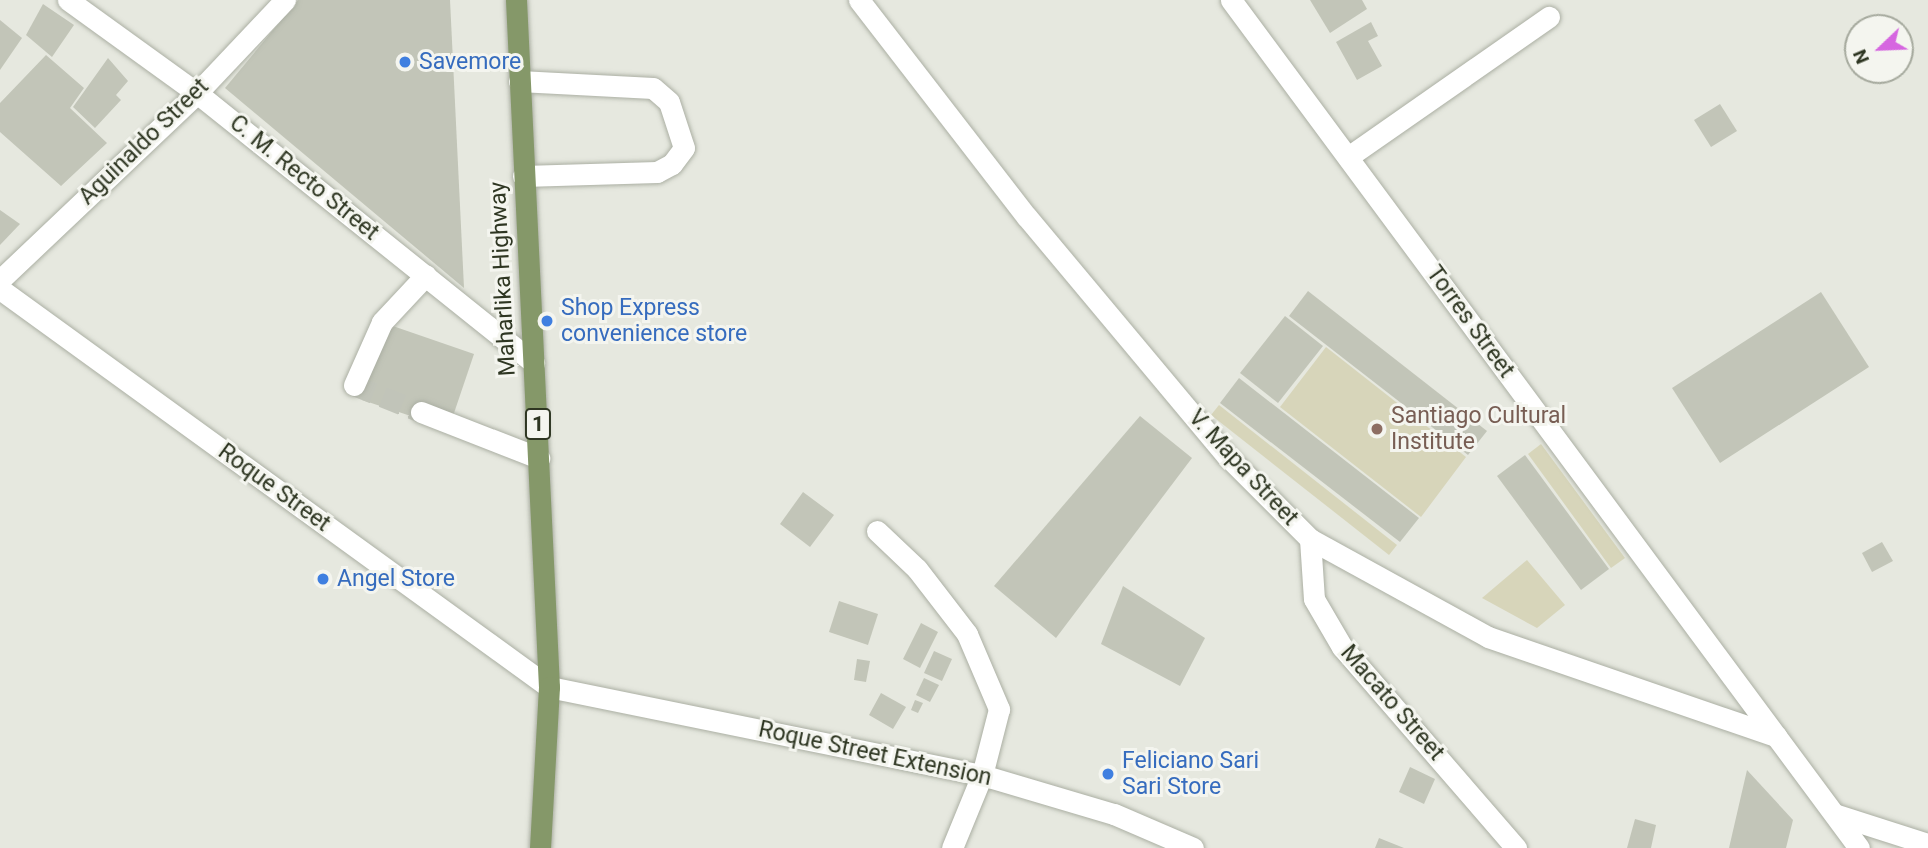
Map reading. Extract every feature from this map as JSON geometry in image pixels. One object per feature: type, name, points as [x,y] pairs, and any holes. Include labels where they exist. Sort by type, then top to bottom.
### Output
[{"type":"main road","name":"Maharlika Highway","points":[[516,0],[549,687],[540,848]]},
{"type":"street","name":"C. M. Recto Street","points":[[68,0],[197,93],[534,363]]},
{"type":"street","name":"Aguinaldo Street","points":[[0,280],[197,93],[285,0]]},
{"type":"street","name":"V. Mapa Street","points":[[859,0],[1027,217],[1175,394],[1227,456],[1310,538],[1488,637],[1776,736]]},
{"type":"street","name":"Torres Street","points":[[1231,0],[1859,848]]},
{"type":"street","points":[[1348,157],[1549,18]]},
{"type":"street","points":[[519,81],[653,88],[669,102],[684,148],[672,164],[657,172],[523,176]]},
{"type":"street","points":[[354,385],[382,321],[426,275]]},
{"type":"street","name":"Roque Street","points":[[0,289],[549,687]]},
{"type":"street","points":[[421,412],[539,458]]},
{"type":"street","points":[[877,531],[918,569],[967,634],[999,709],[982,775],[952,848]]},
{"type":"street","name":"Macato Street","points":[[1310,538],[1314,599],[1342,647],[1516,848]]},
{"type":"street","name":"Roque Street Extension","points":[[549,687],[982,775],[1114,814],[1193,848]]},
{"type":"street","points":[[1837,815],[1928,844]]},
{"type":"shaded area","points":[[1326,347],[1466,457],[1421,517],[1280,407]]},
{"type":"shaded area","points":[[1219,405],[1397,545],[1389,555],[1211,415]]},
{"type":"shaded area","points":[[1541,444],[1625,558],[1611,568],[1528,454]]},
{"type":"shaded area","points":[[1527,560],[1565,605],[1537,628],[1482,598]]},
{"type":"building","points":[[298,0],[450,0],[464,288],[225,88]]},
{"type":"building","points":[[1310,0],[1362,0],[1367,9],[1330,33]]},
{"type":"building","points":[[43,4],[74,25],[52,57],[26,35]]},
{"type":"building","points":[[0,20],[22,38],[0,70]]},
{"type":"building","points":[[1371,22],[1378,36],[1368,41],[1382,66],[1357,80],[1336,42]]},
{"type":"building","points":[[46,55],[84,88],[70,108],[107,143],[61,186],[0,132],[0,103]]},
{"type":"building","points":[[108,58],[128,81],[116,95],[121,100],[95,128],[73,107]]},
{"type":"building","points":[[1720,104],[1737,131],[1711,147],[1694,120]]},
{"type":"building","points":[[0,210],[20,224],[0,245]]},
{"type":"building","points":[[1308,291],[1487,431],[1468,455],[1289,316]]},
{"type":"building","points":[[1821,292],[1869,367],[1720,463],[1672,388]]},
{"type":"building","points":[[1285,316],[1323,346],[1278,403],[1240,373]]},
{"type":"building","points":[[387,324],[474,354],[453,416],[417,418],[362,400]]},
{"type":"building","points":[[1239,378],[1419,518],[1400,542],[1220,403]]},
{"type":"building","points":[[1140,416],[1192,458],[1056,638],[994,586]]},
{"type":"building","points":[[1525,455],[1609,569],[1581,590],[1497,476]]},
{"type":"building","points":[[803,492],[834,515],[810,547],[780,524]]},
{"type":"building","points":[[1882,542],[1893,561],[1872,572],[1862,553]]},
{"type":"building","points":[[1123,586],[1205,638],[1180,686],[1101,644]]},
{"type":"building","points":[[839,601],[878,614],[868,645],[829,632]]},
{"type":"building","points":[[921,623],[938,632],[920,668],[903,659]]},
{"type":"building","points":[[934,651],[952,659],[942,681],[924,673]]},
{"type":"building","points":[[857,659],[870,661],[866,682],[854,680]]},
{"type":"building","points":[[924,678],[939,685],[930,702],[916,695]]},
{"type":"building","points":[[881,693],[906,707],[893,729],[869,715]]},
{"type":"building","points":[[915,700],[923,703],[918,713],[911,710]]},
{"type":"building","points":[[1410,767],[1435,779],[1424,804],[1399,792]]},
{"type":"building","points":[[1747,770],[1793,820],[1786,848],[1729,848]]},
{"type":"building","points":[[1635,819],[1656,825],[1651,848],[1627,848]]},
{"type":"building","points":[[1379,838],[1404,848],[1375,848]]},
{"type":"tunnel","points":[[354,385],[421,412]]},
{"type":"place","name":"Savemore","points":[[405,62]]},
{"type":"place","name":"Shop Express convenience store","points":[[547,321]]},
{"type":"place","name":"Santiago Cultural Institute","points":[[1377,429]]},
{"type":"place","name":"Angel Store","points":[[323,579]]},
{"type":"place","name":"Feliciano Sari Sari Store","points":[[1108,774]]}]
